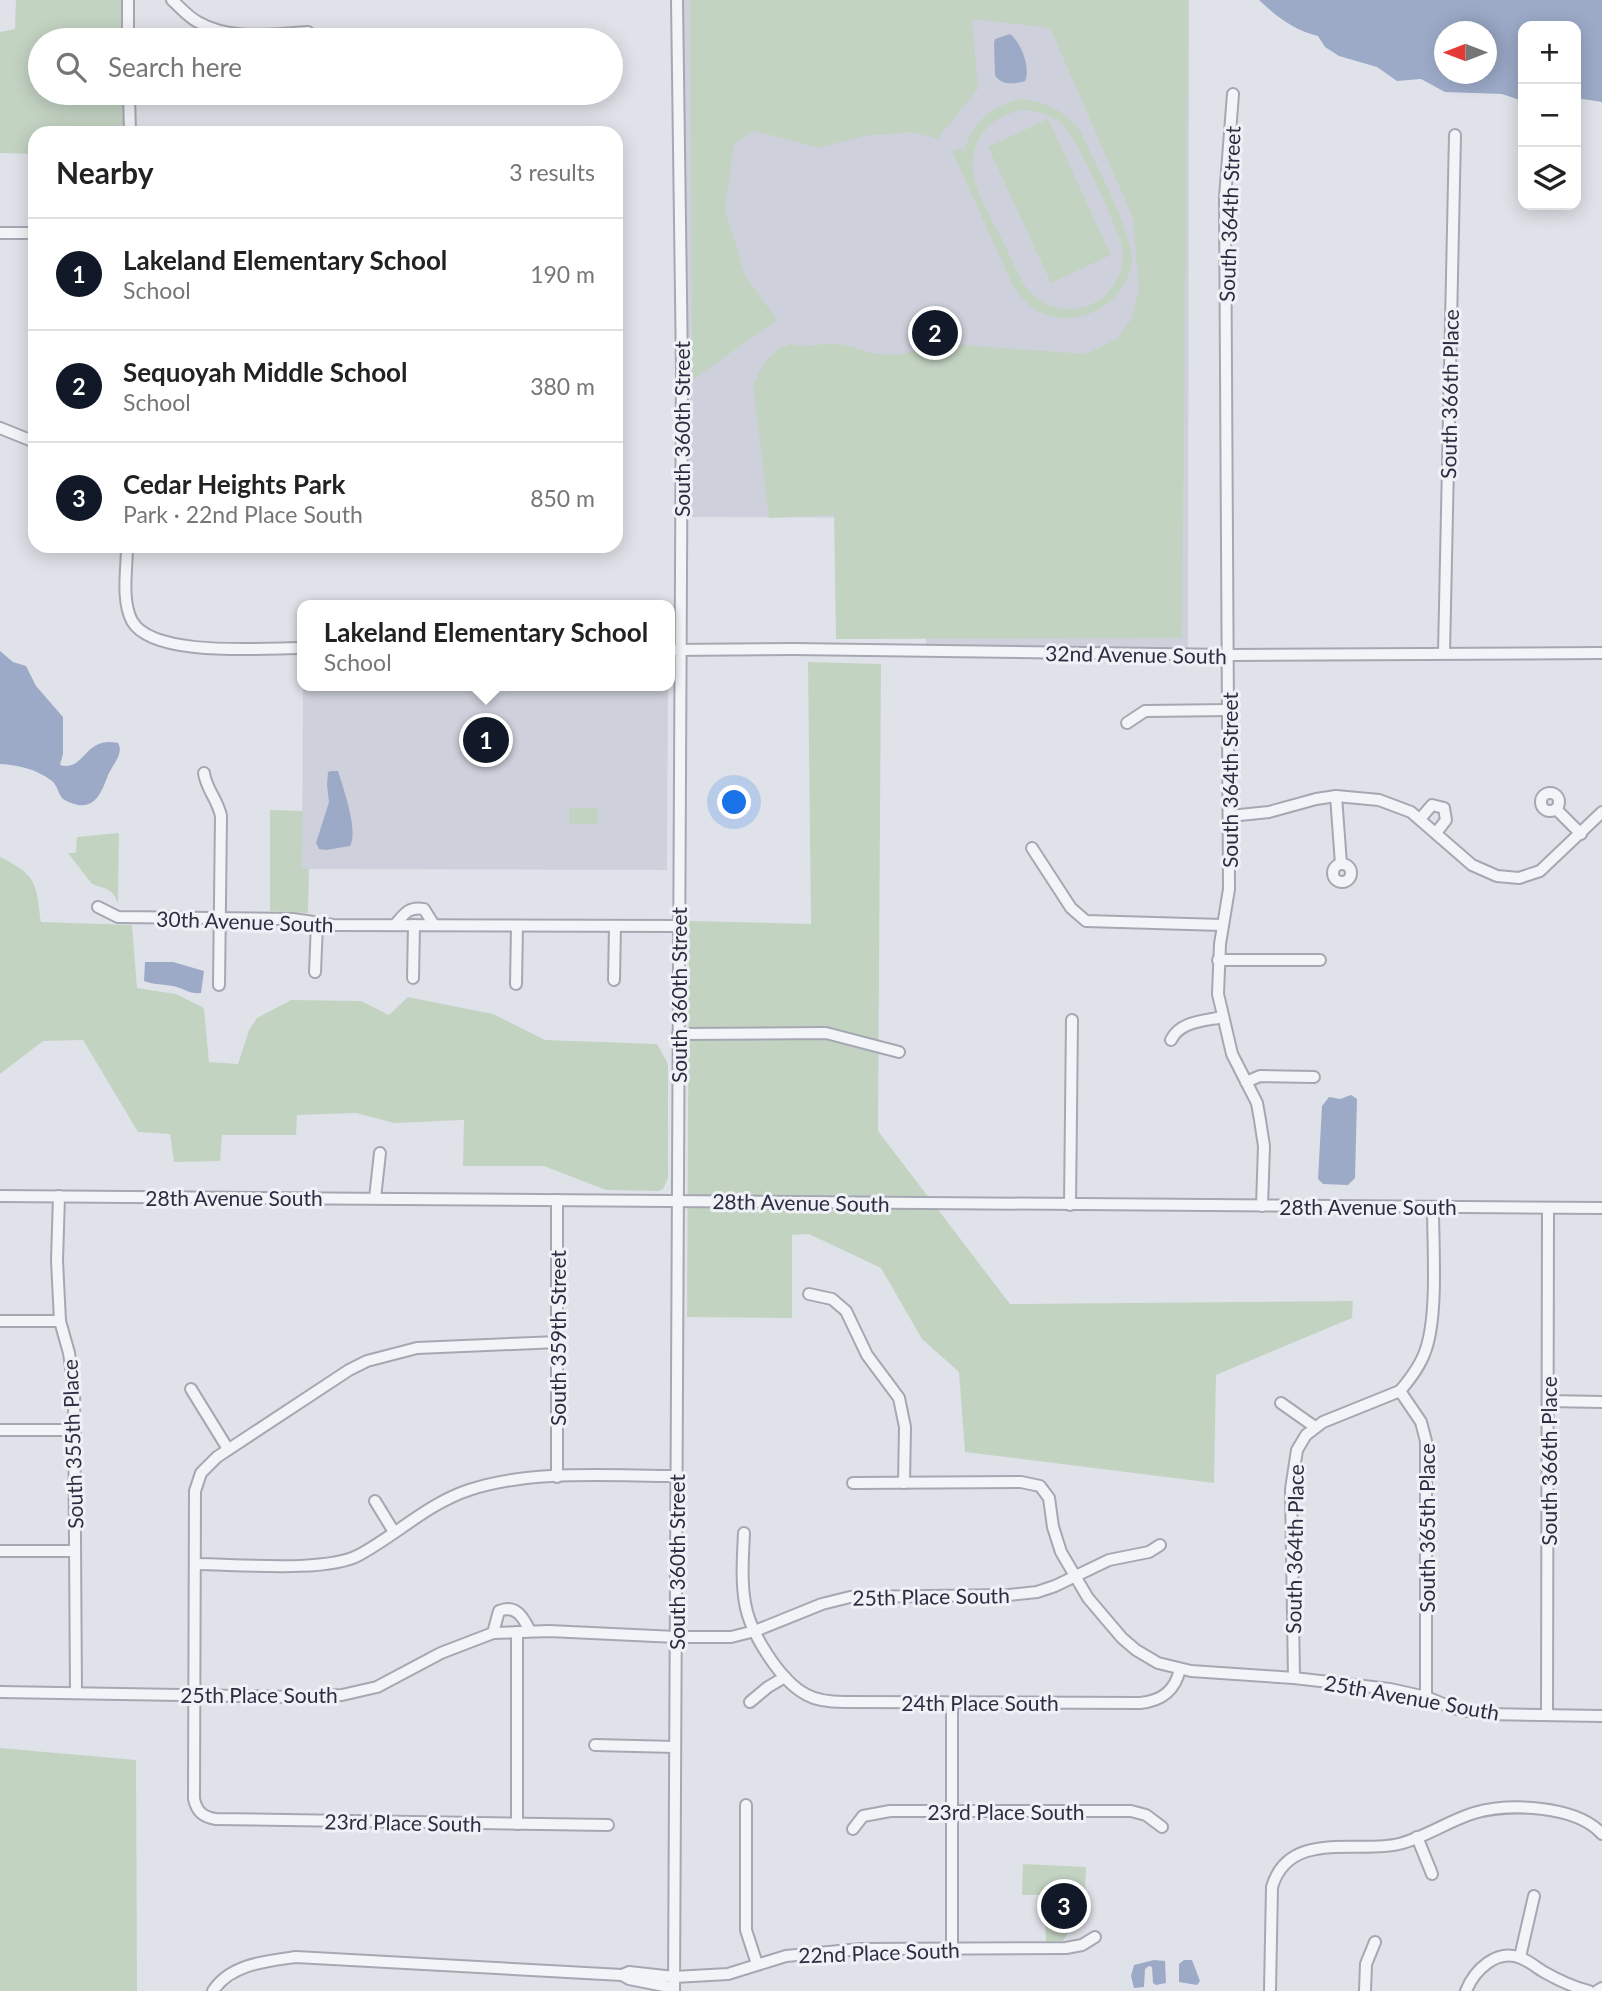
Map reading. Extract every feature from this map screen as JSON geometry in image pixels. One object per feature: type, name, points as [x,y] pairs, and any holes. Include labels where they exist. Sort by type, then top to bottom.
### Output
[{"type":"street","points":[[128,0],[128,28]]},
{"type":"street","points":[[172,0],[197,22],[213,28]]},
{"type":"street","name":"South 360th Street","points":[[674,1985],[678,1201],[675,650],[681,357],[677,0]]},
{"type":"street","name":"South 364th Street","points":[[1233,94],[1226,197],[1229,889],[1218,960],[1218,994],[1232,1054],[1257,1103],[1263,1133],[1262,1206]]},
{"type":"street","points":[[129,105],[130,126]]},
{"type":"street","name":"South 366th Place","points":[[1444,653],[1455,135]]},
{"type":"street","points":[[0,233],[28,233]]},
{"type":"street","points":[[0,428],[28,439]]},
{"type":"street","points":[[127,553],[128,610],[139,630],[157,640],[193,648],[297,648]]},
{"type":"street","name":"32nd Avenue South","points":[[675,650],[821,649],[1228,655],[1602,653]]},
{"type":"street","points":[[1127,723],[1144,711],[1229,710]]},
{"type":"street","points":[[204,773],[221,816],[219,985]]},
{"type":"street","points":[[1230,816],[1269,812],[1336,796],[1380,800],[1399,806],[1420,819],[1472,865],[1497,876],[1519,878],[1540,871],[1602,813]]},
{"type":"street","points":[[1336,796],[1341,864]]},
{"type":"street","points":[[1420,819],[1432,805],[1444,808],[1446,820],[1436,833]]},
{"type":"street","points":[[1556,809],[1581,834]]},
{"type":"street","points":[[1032,848],[1070,908],[1086,920],[1222,925]]},
{"type":"street","name":"30th Avenue South","points":[[98,906],[118,917],[295,919],[333,925],[678,926]]},
{"type":"street","points":[[395,925],[409,909],[417,908],[424,909],[434,925]]},
{"type":"street","points":[[315,972],[317,923]]},
{"type":"street","points":[[413,978],[414,925]]},
{"type":"street","points":[[516,984],[517,926]]},
{"type":"street","points":[[614,980],[615,926]]},
{"type":"street","points":[[1218,960],[1320,960]]},
{"type":"street","points":[[1171,1040],[1182,1026],[1223,1017]]},
{"type":"street","points":[[1070,1205],[1072,1020]]},
{"type":"street","points":[[678,1034],[826,1033],[899,1052]]},
{"type":"street","points":[[1246,1082],[1259,1076],[1314,1077]]},
{"type":"street","points":[[375,1198],[380,1153]]},
{"type":"street","name":"28th Avenue South","points":[[0,1196],[1602,1208]]},
{"type":"street","name":"South 355th Place","points":[[59,1196],[60,1321],[72,1370],[75,1430],[76,1693]]},
{"type":"street","name":"South 359th Street","points":[[557,1200],[557,1476]]},
{"type":"street","points":[[1282,1404],[1315,1427],[1333,1417],[1400,1391],[1414,1374],[1428,1340],[1432,1293],[1433,1207]]},
{"type":"street","name":"South 366th Place","points":[[1547,1715],[1548,1208]]},
{"type":"street","points":[[809,1294],[832,1299],[846,1311],[867,1355],[899,1398],[904,1418],[904,1483],[853,1483]]},
{"type":"street","points":[[0,1321],[60,1321]]},
{"type":"street","points":[[194,1694],[195,1491],[201,1474],[228,1449],[367,1361],[417,1348],[558,1342]]},
{"type":"street","points":[[191,1389],[228,1449]]},
{"type":"street","name":"South 365th Place","points":[[1400,1391],[1421,1422],[1426,1441],[1426,1697]]},
{"type":"street","points":[[1548,1401],[1602,1402]]},
{"type":"street","name":"South 364th Place","points":[[1294,1678],[1292,1477],[1297,1450],[1315,1427]]},
{"type":"street","points":[[0,1430],[75,1430]]},
{"type":"street","points":[[195,1564],[331,1564],[358,1556],[435,1507],[467,1490],[486,1485],[557,1476],[676,1476]]},
{"type":"street","name":"25th Avenue South","points":[[904,1483],[1031,1483],[1046,1491],[1059,1546],[1075,1577],[1102,1616],[1136,1650],[1158,1663],[1180,1669],[1381,1688],[1426,1697],[1466,1712],[1602,1716]]},
{"type":"street","points":[[375,1501],[394,1532]]},
{"type":"street","name":"24th Place South","points":[[744,1533],[744,1600],[755,1631],[776,1666],[805,1694],[831,1701],[1149,1702],[1163,1697],[1172,1689],[1180,1669]]},
{"type":"street","name":"25th Place South","points":[[0,1692],[299,1697],[359,1692],[393,1681],[441,1653],[494,1633],[530,1631],[731,1637],[755,1631],[822,1604],[850,1597],[1017,1595],[1042,1591],[1109,1560],[1149,1552],[1160,1545]]},
{"type":"street","points":[[0,1551],[75,1551]]},
{"type":"street","points":[[494,1633],[499,1611],[509,1608],[519,1612],[530,1631]]},
{"type":"street","points":[[517,1632],[517,1824]]},
{"type":"street","points":[[750,1702],[785,1677]]},
{"type":"street","name":"23rd Place South","points":[[194,1694],[193,1794],[199,1812],[211,1818],[608,1825]]},
{"type":"street","points":[[952,1702],[952,1948]]},
{"type":"street","points":[[595,1745],[675,1747]]},
{"type":"street","points":[[746,1805],[746,1930],[757,1964]]},
{"type":"street","points":[[1270,1991],[1271,1892],[1277,1875],[1294,1858],[1315,1849],[1387,1846],[1417,1837],[1459,1818],[1493,1810],[1554,1811],[1574,1816],[1600,1828]]},
{"type":"street","name":"23rd Place South","points":[[853,1829],[863,1816],[878,1811],[1131,1811],[1146,1815],[1162,1827]]},
{"type":"street","points":[[1417,1837],[1432,1874]]},
{"type":"street","points":[[1520,1957],[1534,1896]]},
{"type":"street","name":"22nd Place South","points":[[213,1991],[221,1980],[247,1966],[296,1957],[622,1975],[629,1972],[674,1985],[734,1973],[786,1956],[841,1950],[1066,1948],[1082,1945],[1095,1937]]},
{"type":"street","points":[[1364,1991],[1366,1964],[1375,1942]]},
{"type":"street","points":[[1466,1991],[1483,1965],[1497,1959],[1520,1957],[1554,1978],[1589,1991]]},
{"type":"shaded area","points":[[677,0],[1189,0],[1188,655],[926,650],[926,518],[680,517]]},
{"type":"shaded area","points":[[303,691],[668,691],[667,870],[302,869]]},
{"type":"green space","points":[[16,0],[131,0],[131,28],[28,28],[28,105],[130,105],[130,126],[28,126],[28,154],[0,153],[0,32],[15,29]]},
{"type":"green space","points":[[690,0],[1188,0],[1182,638],[836,639],[834,515],[769,518],[753,384],[766,360],[779,349],[791,344],[839,344],[884,354],[910,352],[935,343],[1086,354],[1117,339],[1131,319],[1139,291],[1133,218],[1050,28],[972,19],[978,89],[937,139],[912,132],[864,136],[819,148],[755,131],[734,143],[725,209],[745,275],[777,320],[692,380]]},
{"type":"green space","points":[[1018,99],[1045,104],[1060,111],[1080,130],[1125,229],[1132,258],[1127,278],[1113,299],[1089,314],[1062,318],[1049,316],[1023,299],[1012,284],[952,151],[961,148],[964,153],[971,133],[983,118]],"holes":[[[1023,110],[1054,118],[1069,133],[1098,187],[1121,244],[1123,262],[1117,280],[1104,296],[1085,307],[1053,307],[1032,295],[1018,273],[977,188],[973,160],[983,133],[1001,117]]]},
{"type":"green space","points":[[1048,119],[1111,255],[1051,283],[988,147]]},
{"type":"green space","points":[[808,662],[881,664],[878,1131],[1010,1304],[1353,1301],[1352,1318],[1216,1375],[1214,1483],[965,1452],[959,1372],[922,1339],[881,1268],[809,1234],[792,1235],[792,1318],[687,1317],[689,921],[811,924]]},
{"type":"green space","points":[[569,808],[598,808],[598,824],[569,824]]},
{"type":"green space","points":[[270,810],[303,811],[302,868],[309,869],[308,913],[270,911]]},
{"type":"green space","points":[[119,833],[118,904],[111,892],[92,884],[68,853],[76,853],[77,837]]},
{"type":"green space","points":[[0,857],[22,870],[33,882],[41,922],[132,925],[137,988],[176,994],[204,1008],[209,1062],[238,1064],[249,1030],[257,1018],[291,1000],[361,1001],[389,1015],[408,997],[493,1014],[545,1040],[657,1044],[668,1064],[668,1178],[663,1189],[606,1190],[544,1166],[463,1166],[464,1120],[394,1123],[356,1113],[297,1115],[296,1135],[222,1135],[220,1161],[174,1162],[170,1134],[138,1132],[83,1040],[43,1041],[0,1074]]},
{"type":"green space","points":[[0,1748],[136,1760],[137,1991],[0,1991]]},
{"type":"green space","points":[[1023,1864],[1086,1867],[1084,1917],[1074,1923],[1063,1941],[1046,1942],[1044,1895],[1022,1895]]},
{"type":"water","points":[[1259,0],[1602,0],[1602,102],[1581,99],[1581,21],[1518,21],[1518,99],[1502,94],[1445,92],[1421,79],[1397,81],[1377,67],[1339,56],[1325,47],[1318,36],[1279,17]]},
{"type":"water","points":[[1010,34],[1021,49],[1027,76],[1025,81],[1004,83],[995,75],[994,43],[995,39]]},
{"type":"water","points":[[0,651],[13,662],[26,666],[36,686],[63,717],[63,754],[60,765],[75,764],[98,744],[118,743],[118,758],[95,800],[85,805],[68,802],[61,797],[56,785],[40,773],[0,764]]},
{"type":"water","points":[[338,771],[353,831],[350,846],[326,850],[319,849],[316,843],[329,802],[327,785],[328,772]]},
{"type":"water","points":[[145,962],[173,962],[204,971],[201,993],[144,981]]},
{"type":"water","points":[[1351,1095],[1357,1099],[1355,1178],[1348,1185],[1323,1184],[1318,1179],[1322,1106],[1329,1097],[1340,1099]]},
{"type":"water","points":[[1154,1960],[1165,1961],[1166,1983],[1153,1983],[1152,1967],[1149,1966],[1145,1969],[1144,1987],[1134,1988],[1131,1976],[1134,1965]]},
{"type":"water","points":[[1184,1960],[1192,1960],[1200,1981],[1197,1985],[1179,1982],[1179,1964]]},
{"type":"place","name":"Sequoyah Middle School","points":[[935,333]]},
{"type":"place","name":"Lakeland Elementary School","points":[[486,740]]},
{"type":"place","name":"Cedar Heights Park","points":[[1064,1906]]}]
